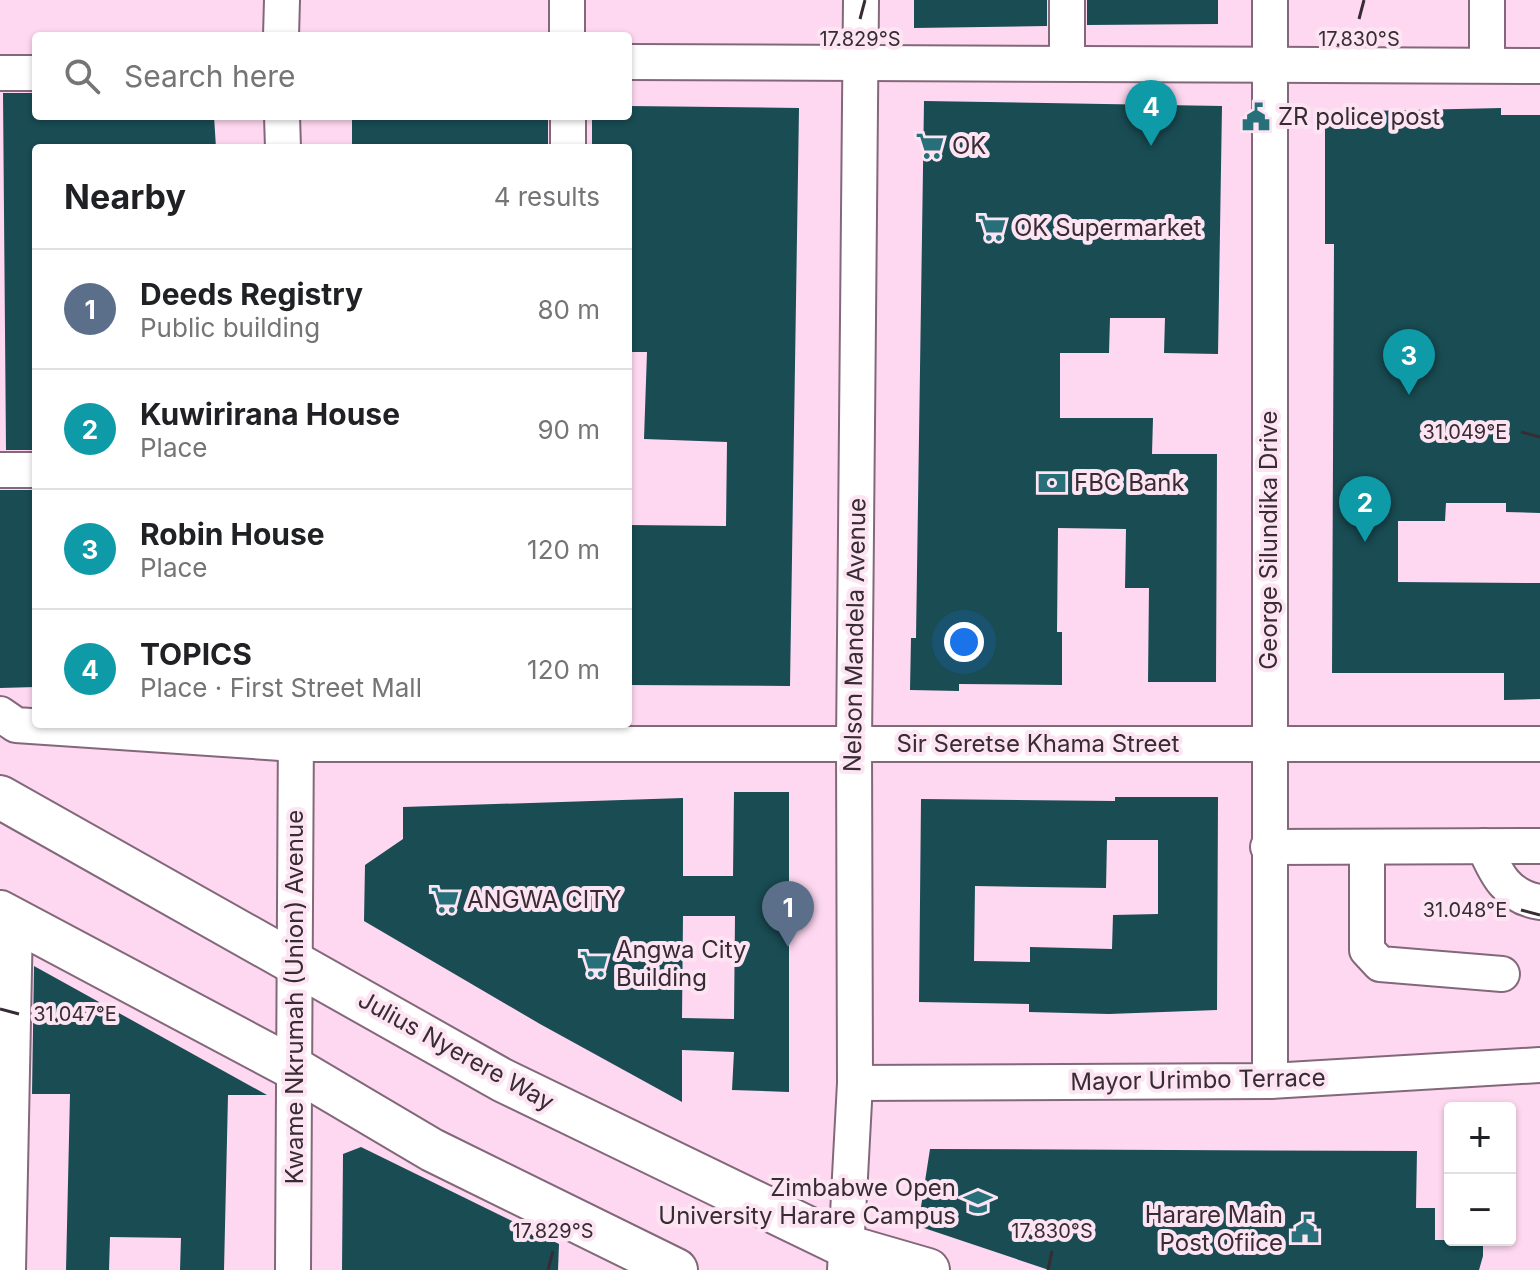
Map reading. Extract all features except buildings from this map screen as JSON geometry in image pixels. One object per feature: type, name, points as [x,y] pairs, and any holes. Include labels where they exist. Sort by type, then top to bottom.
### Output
[{"type":"main road","name":"Julius Nyerere Way","points":[[0,797],[502,1080],[845,1258],[928,1270]]},
{"type":"main road","points":[[8,916],[295,1069],[432,1150],[676,1270]]},
{"type":"street","points":[[281,32],[282,0]]},
{"type":"street","points":[[567,0],[567,32]]},
{"type":"street","name":"Nelson Mandela Avenue","points":[[845,1258],[855,1083],[854,744],[861,0]]},
{"type":"street","points":[[1067,0],[1067,63]]},
{"type":"street","name":"George Silundika Drive","points":[[1270,0],[1270,1081]]},
{"type":"street","points":[[1487,0],[1487,64]]},
{"type":"street","points":[[632,62],[1540,66]]},
{"type":"street","points":[[0,73],[32,73]]},
{"type":"street","points":[[282,120],[283,144]]},
{"type":"street","points":[[568,120],[568,144]]},
{"type":"street","points":[[0,470],[32,470]]},
{"type":"street","name":"Sir Seretse Khama Street","points":[[0,714],[16,725],[32,726]]},
{"type":"street","name":"Sir Seretse Khama Street","points":[[109,728],[296,734],[575,734],[854,744],[1540,744]]},
{"type":"street","name":"Kwame Nkrumah (Union) Avenue","points":[[293,1270],[296,734]]},
{"type":"street","points":[[1484,846],[1499,881],[1525,900],[1540,902]]},
{"type":"street","points":[[1268,847],[1540,846]]},
{"type":"street","points":[[1367,847],[1367,950],[1380,964],[1502,974]]},
{"type":"street","points":[[8,916],[8,1270]]},
{"type":"street","name":"Mayor Urimbo Terrace","points":[[855,1083],[1270,1081],[1540,1065]]},
{"type":"shaded area","points":[[0,0],[1540,0],[1540,1270],[0,1270]]},
{"type":"place","name":"ZR police post","points":[[1256,117]]},
{"type":"place","name":"OK","points":[[930,146]]},
{"type":"place","name":"TOPICS","points":[[1151,146]]},
{"type":"place","name":"OK Supermarket","points":[[992,228]]},
{"type":"place","name":"Robin House","points":[[1409,395]]},
{"type":"place","name":"FBC Bank","points":[[1052,483]]},
{"type":"place","name":"Kuwirirana House","points":[[1365,542]]},
{"type":"place","name":"ANGWA CITY","points":[[445,900]]},
{"type":"place","name":"Deeds Registry","points":[[788,947]]},
{"type":"place","name":"Angwa City Building","points":[[594,964]]},
{"type":"place","name":"Zimbabwe Open University Harare Campus","points":[[978,1202]]},
{"type":"place","name":"Harare Main Post Ofiice","points":[[1305,1229]]}]
